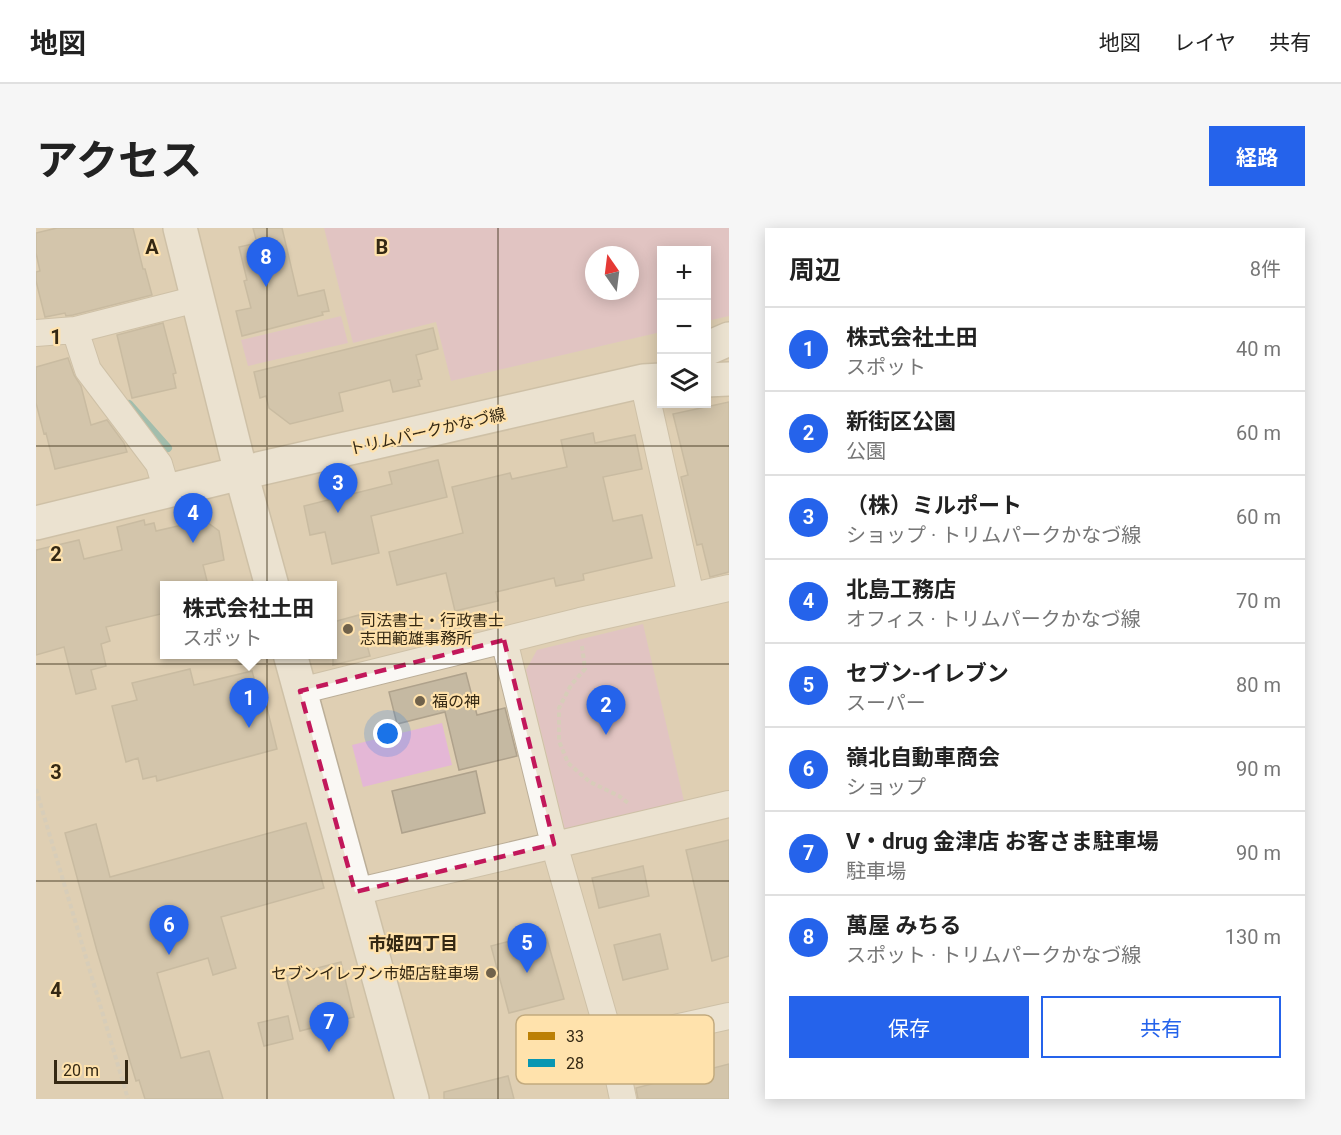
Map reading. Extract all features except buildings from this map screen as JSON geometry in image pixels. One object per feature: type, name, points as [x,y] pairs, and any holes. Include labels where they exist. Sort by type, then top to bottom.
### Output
[{"type":"main road","points":[[180,228],[271,581]]},
{"type":"main road","points":[[711,347],[729,339]]},
{"type":"main road","name":"トリムパークかなづ線","points":[[36,523],[241,472],[656,378]]},
{"type":"main road","points":[[711,380],[729,379]]},
{"type":"main road","points":[[291,659],[412,1099]]},
{"type":"street","points":[[36,333],[75,330],[197,299]]},
{"type":"street","points":[[75,330],[88,370],[159,464],[167,491]]},
{"type":"street","points":[[656,378],[692,596]]},
{"type":"street","points":[[300,691],[580,621],[729,588]]},
{"type":"street","points":[[504,640],[554,844],[603,1015]]},
{"type":"street","points":[[356,892],[729,804]]},
{"type":"street","points":[[714,1019],[729,1016]]},
{"type":"street","points":[[620,1084],[623,1099]]},
{"type":"path","points":[[580,621],[585,669],[571,685],[559,708],[560,741],[568,763],[590,782],[619,796],[629,804]]},
{"type":"path","points":[[36,789],[128,1099]]},
{"type":"highlighted area","points":[[504,640],[554,844],[355,892],[300,691]]},
{"type":"shaded area","points":[[324,228],[729,228],[729,316],[711,320],[711,246],[657,246],[657,333],[451,381],[436,322],[353,343]]},
{"type":"shaded area","points":[[341,316],[348,343],[248,366],[241,340]]},
{"type":"shaded area","points":[[643,624],[684,801],[565,830],[526,670],[537,650]]},
{"type":"shaded area","points":[[442,723],[452,765],[363,787],[352,745]]},
{"type":"waterway","points":[[129,404],[168,448]]},
{"type":"place","name":"萬屋 みちる","points":[[266,287]]},
{"type":"place","name":"（株）ミルポート","points":[[338,513]]},
{"type":"place","name":"北島工務店","points":[[193,543]]},
{"type":"place","name":"司法書士・行政書士 志田範雄事務所","points":[[348,629]]},
{"type":"place","name":"福の神","points":[[420,701]]},
{"type":"place","name":"株式会社土田","points":[[249,728]]},
{"type":"place","name":"新街区公園","points":[[606,735]]},
{"type":"place","name":"嶺北自動車商会","points":[[169,955]]},
{"type":"place","name":"セブンイレブン市姫店駐車場","points":[[491,973]]},
{"type":"place","name":"セブン-イレブン","points":[[527,973]]},
{"type":"place","name":"V・drug 金津店 お客さま駐車場","points":[[329,1052]]},
{"type":"district","name":"市姫四丁目","points":[[413,944]]}]
